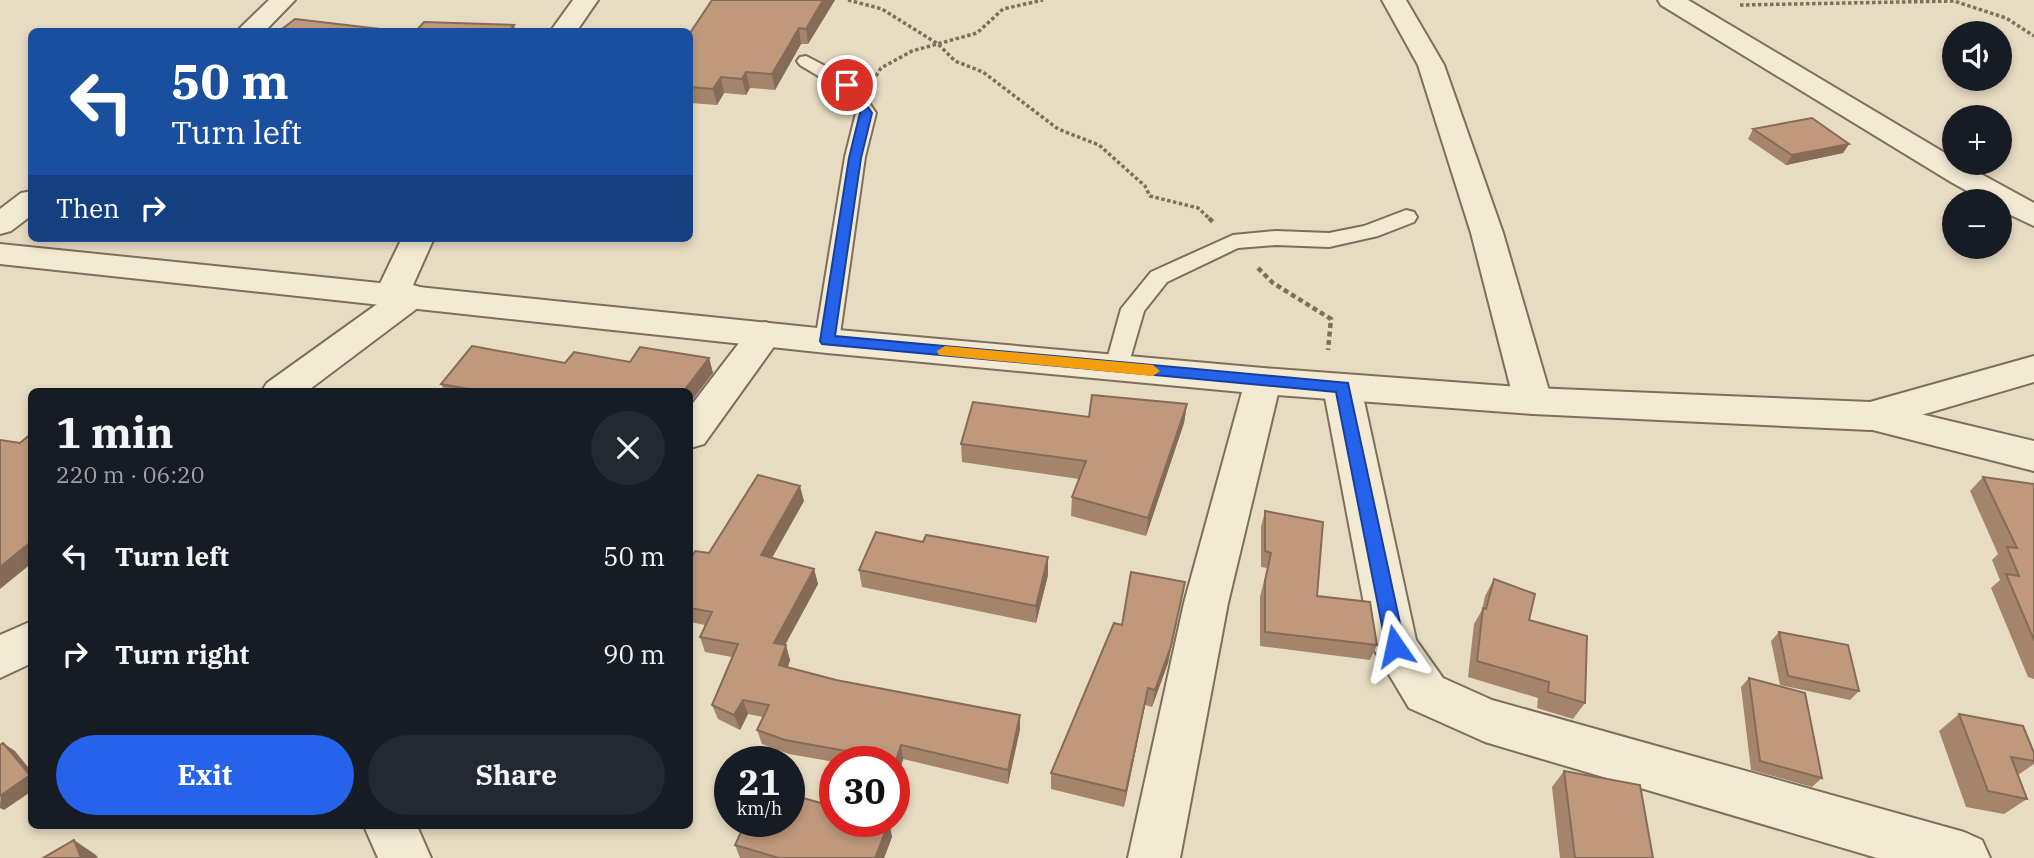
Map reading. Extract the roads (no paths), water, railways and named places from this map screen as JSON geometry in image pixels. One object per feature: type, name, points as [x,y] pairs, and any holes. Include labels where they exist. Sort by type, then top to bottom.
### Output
[{"type":"street","points":[[253,28],[283,0]]},
{"type":"street","points":[[566,28],[586,0]]},
{"type":"street","points":[[1394,0],[1431,65],[1487,233],[1533,401]]},
{"type":"street","points":[[1675,3],[2034,216]]},
{"type":"street","points":[[0,224],[28,203]]},
{"type":"street","points":[[285,388],[401,295],[417,242]]},
{"type":"street","points":[[0,254],[827,341],[1263,381],[1533,401],[1870,416],[2034,456]]},
{"type":"street","points":[[693,430],[765,334]]},
{"type":"street","points":[[1870,416],[2034,369]]},
{"type":"street","points":[[1154,858],[1206,603],[1263,381]]},
{"type":"street","points":[[1333,386],[1395,646],[1426,693],[1485,720],[1964,858]]},
{"type":"street","points":[[0,658],[28,642]]},
{"type":"street","points":[[391,829],[405,858]]},
{"type":"lane","points":[[806,61],[847,85],[866,113],[855,158],[827,341]]},
{"type":"lane","points":[[1117,367],[1133,309],[1159,277],[1233,242],[1276,238],[1329,240],[1370,231],[1406,217]]}]
